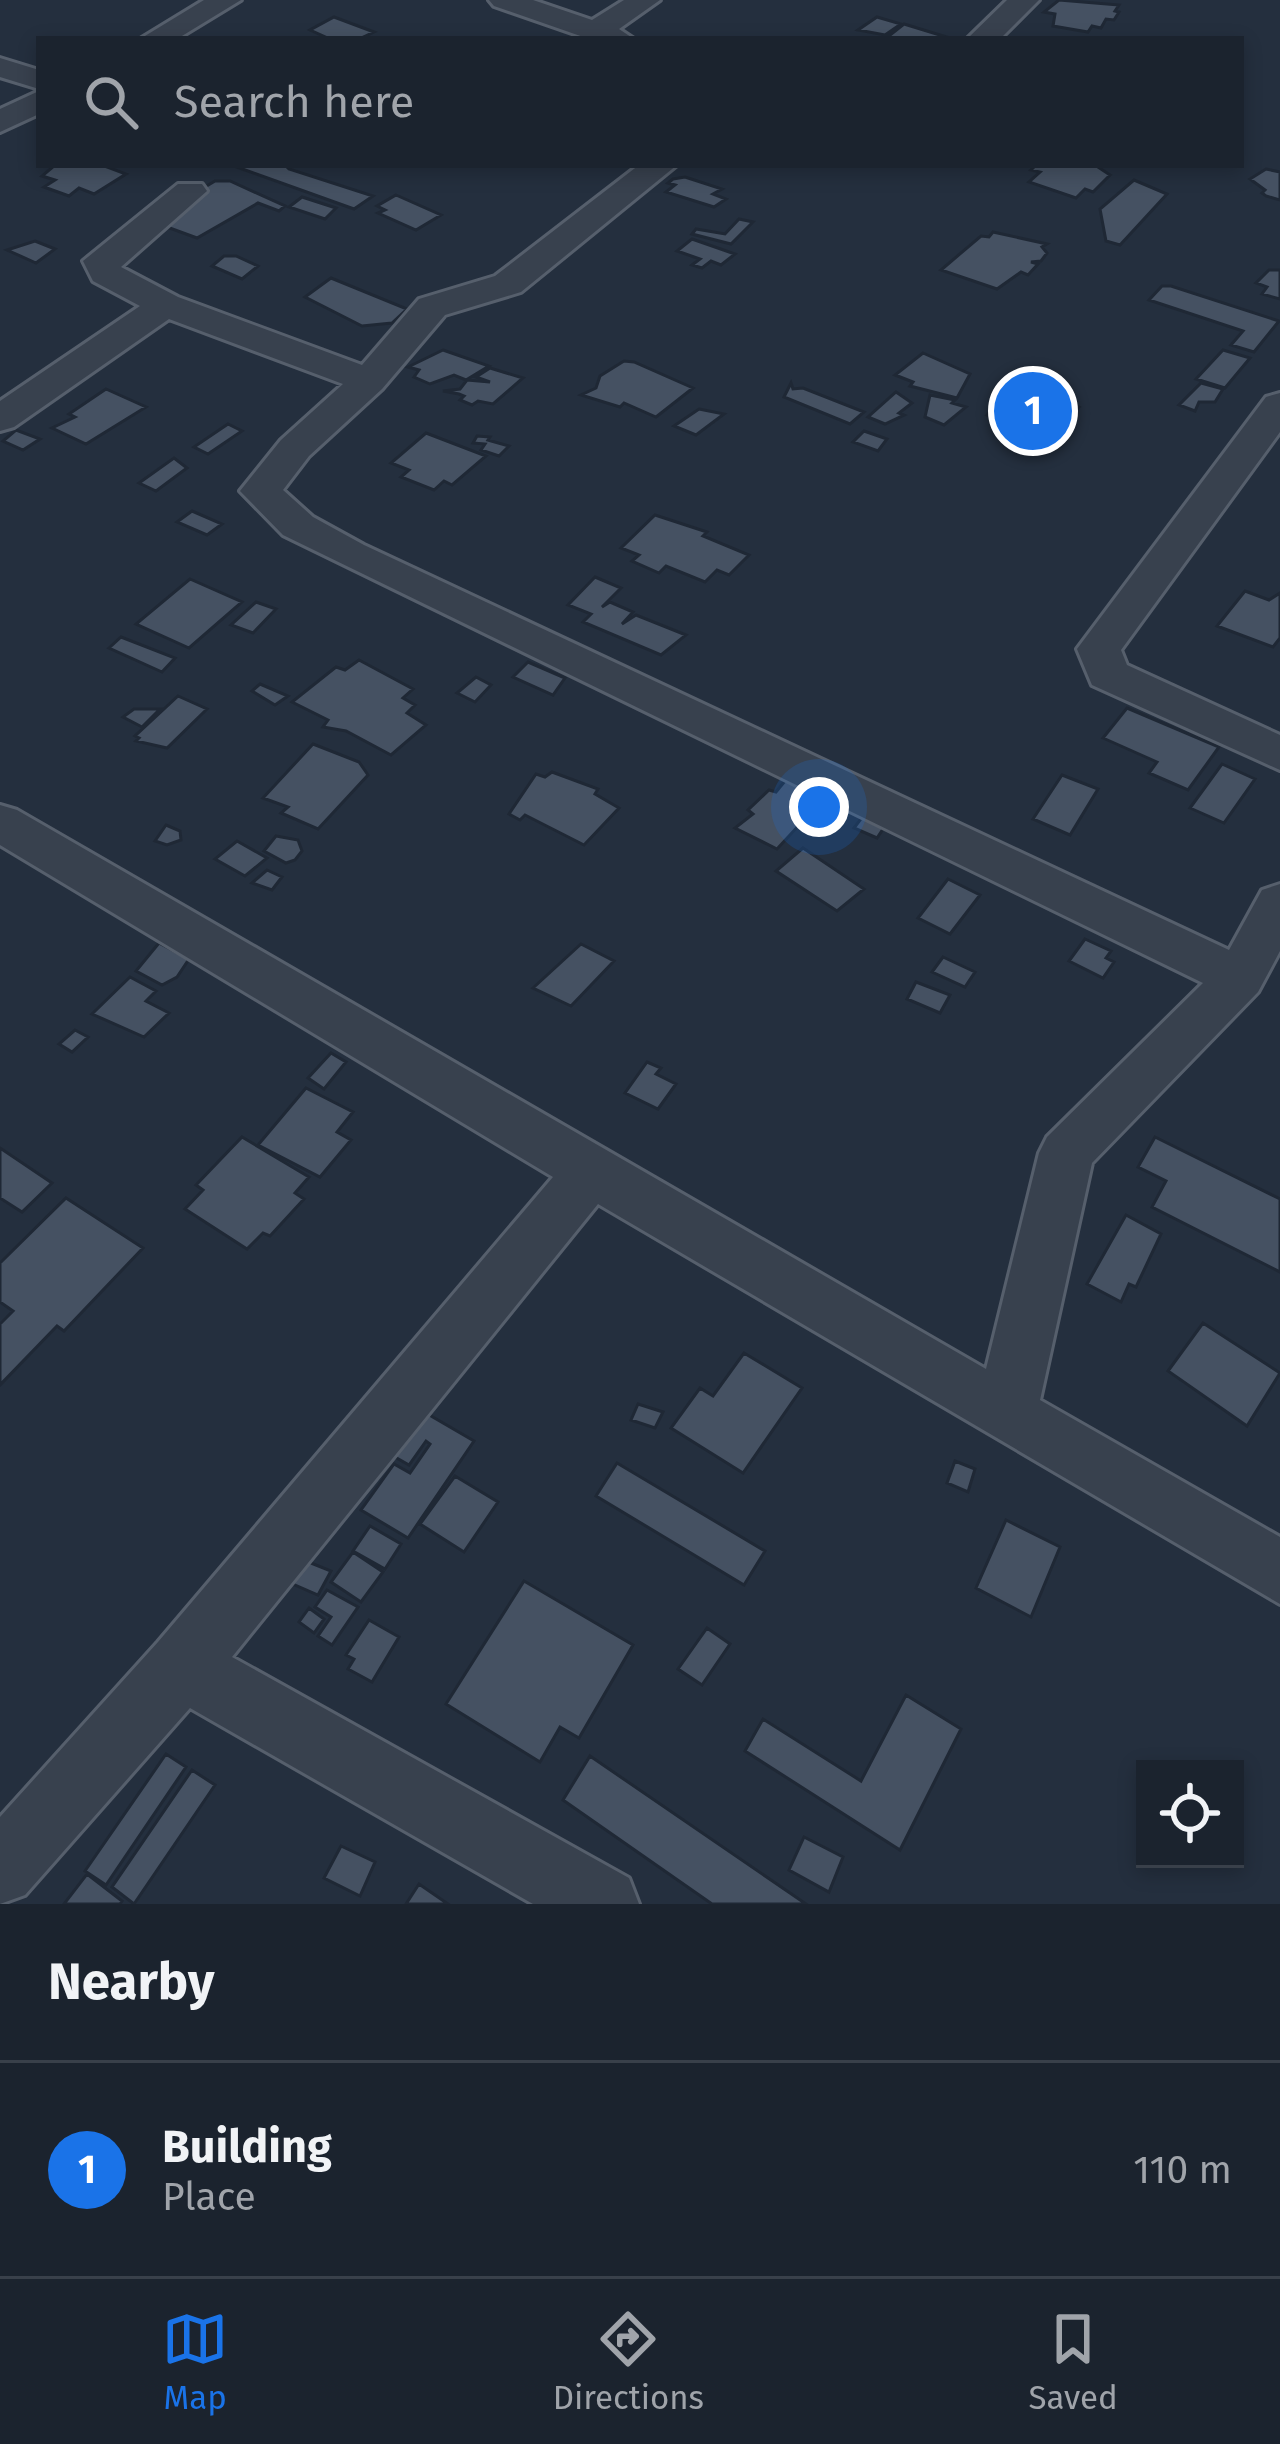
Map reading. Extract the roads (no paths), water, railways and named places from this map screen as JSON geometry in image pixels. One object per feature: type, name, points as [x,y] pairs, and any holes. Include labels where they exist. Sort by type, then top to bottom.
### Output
[{"type":"street","points":[[160,36],[226,0]]},
{"type":"street","points":[[504,0],[607,35],[645,0]]},
{"type":"street","points":[[985,36],[1024,0]]},
{"type":"street","points":[[0,67],[36,79]]},
{"type":"street","points":[[0,122],[36,103]]},
{"type":"street","points":[[656,168],[508,284],[432,308],[369,381],[295,448],[260,491],[298,526],[349,554],[1240,978]]},
{"type":"street","points":[[190,191],[118,243],[101,261],[106,273],[165,304],[369,381]]},
{"type":"street","points":[[0,419],[165,304]]},
{"type":"street","points":[[1280,405],[1099,649],[1108,674],[1280,754]]},
{"type":"street","points":[[0,822],[1280,1572]]},
{"type":"street","points":[[1006,1413],[1067,1153],[1240,978],[1280,903]]},
{"type":"street","points":[[0,1870],[182,1666],[591,1172]]},
{"type":"street","points":[[182,1666],[603,1904]]},
{"type":"place","name":"Building","points":[[1033,411]]}]
